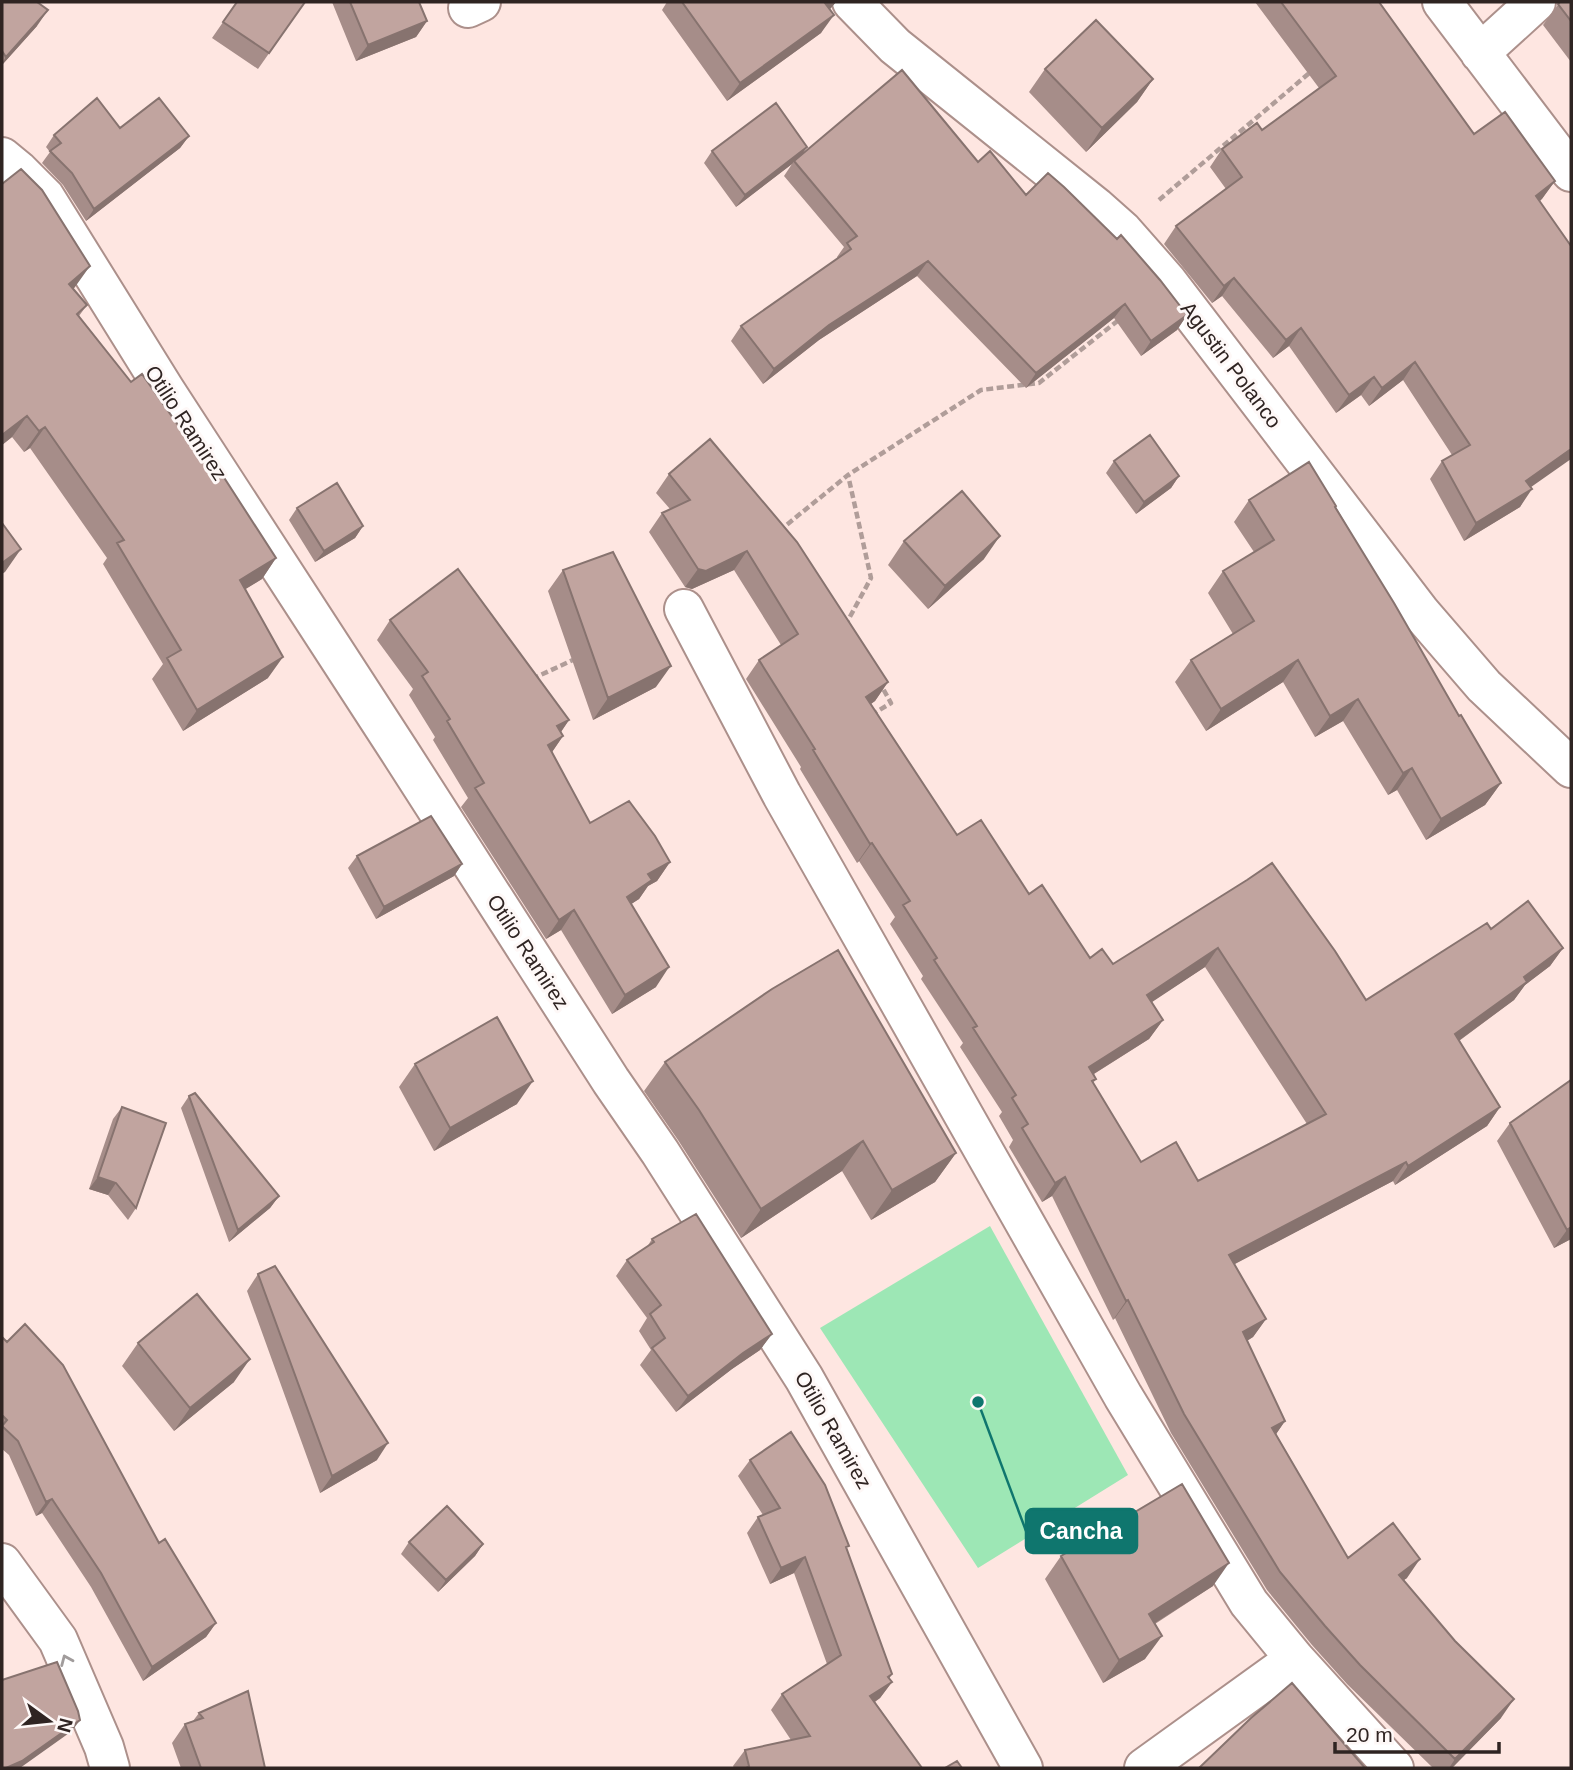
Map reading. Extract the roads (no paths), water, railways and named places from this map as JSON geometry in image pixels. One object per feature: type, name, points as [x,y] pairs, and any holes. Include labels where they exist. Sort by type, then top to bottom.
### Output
[{"type":"street","name":"Agustin Polanco","points":[[852,2],[895,47],[1096,206],[1123,231],[1167,281],[1421,613],[1484,686],[1571,768]]},
{"type":"street","points":[[1442,2],[1571,172]]},
{"type":"street","points":[[1480,53],[1535,2]]},
{"type":"street","name":"Otilio Ramirez","points":[[2,157],[45,197],[165,390],[804,1378],[1023,1768]]},
{"type":"street","points":[[684,609],[782,795],[1122,1396],[1249,1603],[1295,1659],[1394,1768]]},
{"type":"street","points":[[2,1563],[58,1640],[104,1747],[110,1768]]},
{"type":"street","points":[[1144,1768],[1295,1659]]},
{"type":"place","name":"Cancha","points":[[978,1402]]}]
